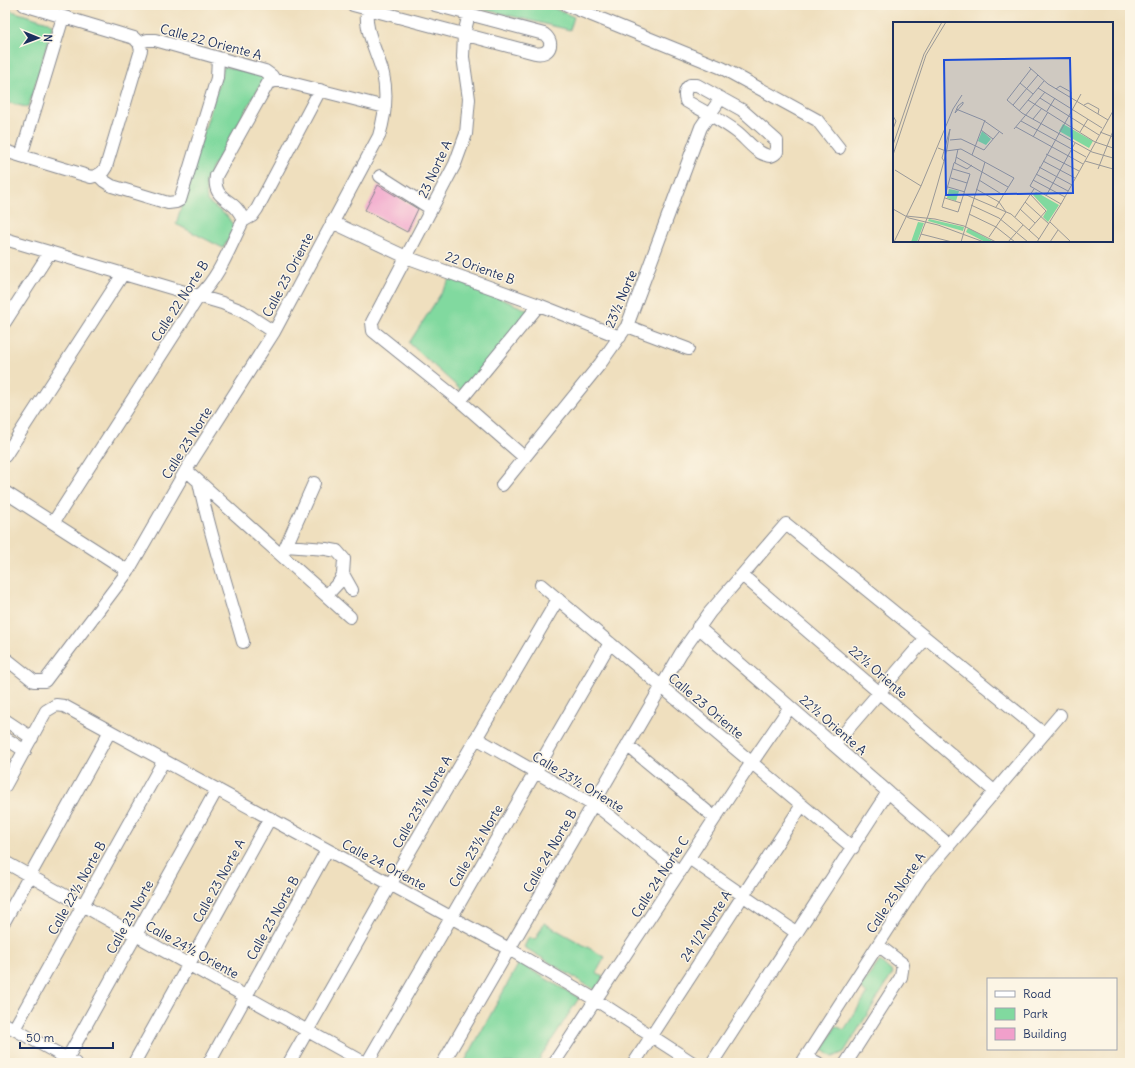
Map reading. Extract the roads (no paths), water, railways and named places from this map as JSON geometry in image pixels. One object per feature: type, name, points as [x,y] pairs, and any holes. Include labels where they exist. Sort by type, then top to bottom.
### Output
[{"type":"street","name":"Calle 22 Oriente A","points":[[24,5],[49,9],[63,17],[130,37],[137,40],[139,43],[151,40],[265,71],[272,76],[275,81]]},
{"type":"street","points":[[353,5],[368,7],[540,54],[546,53],[549,49],[551,43],[549,37],[544,34],[435,5]]},
{"type":"street","points":[[567,5],[722,68],[817,120],[839,148]]},
{"type":"street","name":"Calle 23 Oriente","points":[[5,239],[222,303],[242,311],[274,332],[379,136],[385,107],[383,75],[368,27],[368,7]]},
{"type":"street","name":"23 Norte A","points":[[460,401],[373,331],[372,322],[455,164],[466,134],[469,99],[464,57],[464,34],[469,14]]},
{"type":"street","points":[[21,156],[63,17]]},
{"type":"street","points":[[6,154],[21,156],[87,176],[98,175],[106,167],[140,53],[139,43]]},
{"type":"street","points":[[98,175],[112,186],[168,203],[176,202],[182,196],[217,78],[218,58]]},
{"type":"street","points":[[243,221],[241,213],[235,205],[218,194],[215,184],[216,176],[268,83],[283,81],[385,107]]},
{"type":"street","points":[[690,85],[697,85],[742,110],[777,142],[777,152],[774,155],[767,156],[761,153],[737,132],[709,114],[686,101],[684,96],[690,85]]},
{"type":"street","name":"Calle 22 Norte B","points":[[53,523],[199,296],[208,288],[243,221],[252,216],[257,209],[320,90]]},
{"type":"street","name":"23½ Norte","points":[[502,485],[600,364],[627,326],[701,127],[721,98]]},
{"type":"street","points":[[380,176],[430,208],[430,212]]},
{"type":"street","name":"22 Oriente B","points":[[332,222],[406,257],[539,305],[620,337]]},
{"type":"street","points":[[5,322],[50,252]]},
{"type":"street","points":[[5,456],[123,274]]},
{"type":"street","points":[[524,457],[460,401],[539,305]]},
{"type":"street","points":[[627,326],[688,349]]},
{"type":"street","name":"Calle 23 Norte","points":[[5,658],[34,681],[45,681],[128,571],[186,470],[274,332]]},
{"type":"street","points":[[186,470],[284,551],[350,617]]},
{"type":"street","points":[[199,482],[207,518],[243,642]]},
{"type":"street","points":[[284,551],[314,483]]},
{"type":"street","points":[[5,492],[128,571]]},
{"type":"street","name":"Calle 24 Norte B","points":[[443,1063],[681,653],[698,627],[786,524],[926,638]]},
{"type":"street","points":[[284,551],[326,549],[337,551],[344,559],[343,574],[340,581],[327,595]]},
{"type":"street","points":[[343,574],[352,590]]},
{"type":"street","name":"22½ Oriente","points":[[742,575],[994,792]]},
{"type":"street","name":"Calle 23 Oriente","points":[[541,585],[853,848]]},
{"type":"street","name":"Calle 23½ Norte A","points":[[289,1063],[390,885],[558,599]]},
{"type":"street","name":"22½ Oriente A","points":[[698,627],[949,845]]},
{"type":"street","points":[[834,745],[926,638],[1044,734]]},
{"type":"street","name":"Calle 23½ Norte","points":[[366,1063],[610,643]]},
{"type":"street","name":"Calle 24 Oriente","points":[[32,738],[46,711],[56,705],[68,707],[509,949],[596,1000],[693,1063]]},
{"type":"street","name":"Calle 24 Norte C","points":[[554,1063],[751,762],[790,707]]},
{"type":"street","name":"Calle 25 Norte A","points":[[804,1060],[921,878],[1060,715]]},
{"type":"street","points":[[5,720],[32,738],[5,786]]},
{"type":"street","points":[[5,920],[110,731]]},
{"type":"street","points":[[5,738],[25,751]]},
{"type":"street","name":"Calle 23½ Oriente","points":[[476,738],[593,804],[680,872]]},
{"type":"street","points":[[627,745],[715,818]]},
{"type":"street","name":"Calle 22½ Norte B","points":[[9,1026],[83,905],[164,760]]},
{"type":"street","name":"Calle 23 Norte","points":[[71,1061],[136,935],[217,789]]},
{"type":"street","points":[[712,1063],[888,792]]},
{"type":"street","name":"24 1/2 Norte A","points":[[634,1063],[802,805]]},
{"type":"street","name":"Calle 23 Norte A","points":[[134,1063],[270,818]]},
{"type":"street","name":"Calle 23 Norte B","points":[[209,1063],[327,850]]},
{"type":"street","points":[[689,858],[797,933]]},
{"type":"street","name":"Calle 24½ Oriente","points":[[5,862],[366,1063]]},
{"type":"street","points":[[846,1063],[901,977],[903,964],[878,946]]},
{"type":"street","points":[[9,1026],[71,1061]]},
{"type":"street","points":[[804,1060],[818,1063]]}]
